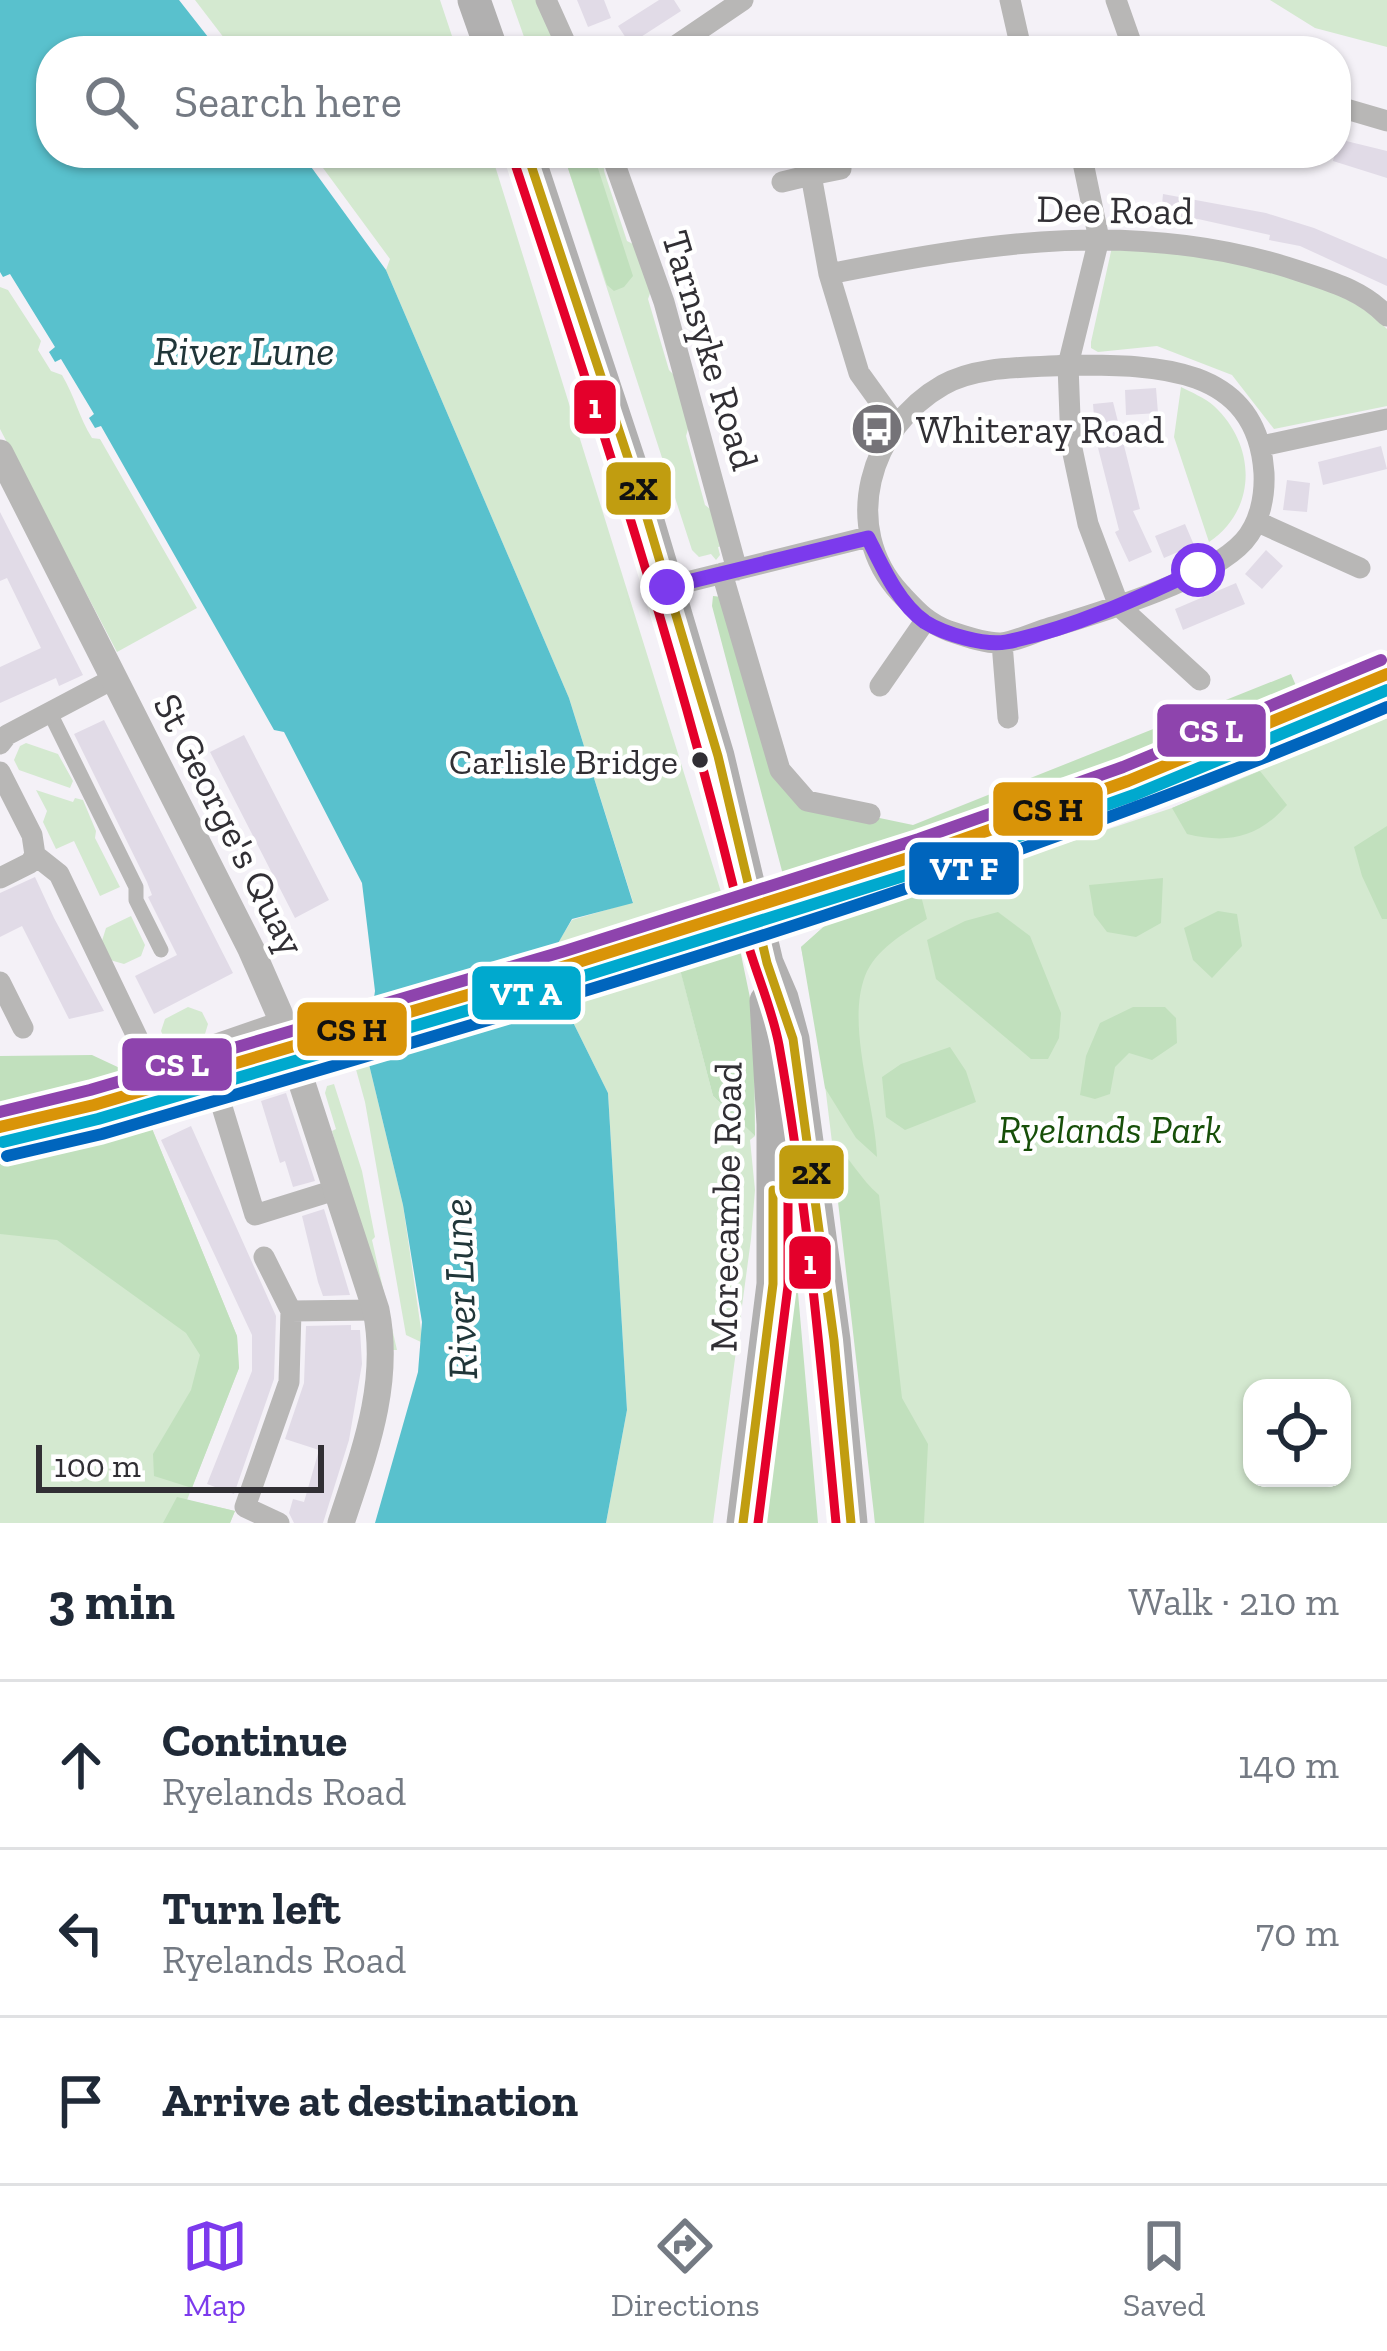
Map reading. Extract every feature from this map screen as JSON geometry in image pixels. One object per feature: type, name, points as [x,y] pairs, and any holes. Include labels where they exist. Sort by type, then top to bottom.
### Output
[{"type":"main road","points":[[475,0],[487,36]]},
{"type":"main road","name":"Morecambe Road","points":[[532,168],[620,429],[718,756],[767,963],[788,1018],[805,1110],[834,1340],[850,1523]]},
{"type":"main road","name":"Morecambe Road","points":[[743,1523],[773,1284],[767,963]]},
{"type":"street","points":[[546,0],[562,36]]},
{"type":"street","points":[[690,36],[743,0]]},
{"type":"street","points":[[1010,0],[1018,36]]},
{"type":"street","points":[[1117,0],[1129,36]]},
{"type":"street","points":[[1351,110],[1387,121]]},
{"type":"street","name":"Tarnsyke Road","points":[[615,168],[664,302],[780,770],[807,800],[870,814]]},
{"type":"street","points":[[1084,168],[1099,239],[1068,365],[1075,464],[1088,524],[1119,606],[1200,680]]},
{"type":"street","points":[[782,182],[841,170]]},
{"type":"street","points":[[811,176],[829,274],[860,373],[895,423]]},
{"type":"street","name":"Dee Road","points":[[829,274],[959,248],[1099,239],[1208,245],[1346,286],[1387,316]]},
{"type":"street","points":[[1068,365],[1150,365],[1189,375],[1224,392],[1262,446],[1264,483],[1258,522],[1228,554],[1119,606],[1002,643],[964,636],[925,621],[890,583],[868,538],[867,501],[873,469],[895,423],[946,383],[978,374],[1068,365]]},
{"type":"street","points":[[1262,446],[1387,419]]},
{"type":"street","name":"St George's Quay","points":[[0,453],[9,493],[113,680],[279,1012],[376,1310],[382,1384],[341,1523]]},
{"type":"street","points":[[1258,522],[1360,568]]},
{"type":"street","points":[[667,587],[868,538]]},
{"type":"street","points":[[880,686],[925,621]]},
{"type":"street","points":[[1002,643],[1008,718]]},
{"type":"street","points":[[0,744],[7,735],[113,680]]},
{"type":"street","points":[[50,713],[133,880],[136,900],[161,950]]},
{"type":"street","points":[[0,772],[32,835],[35,855],[59,874],[140,1043],[181,1053],[268,1023]]},
{"type":"street","points":[[0,878],[35,855]]},
{"type":"street","points":[[0,982],[23,1028]]},
{"type":"street","points":[[298,1074],[219,1097],[255,1215],[335,1190]]},
{"type":"street","points":[[264,1257],[291,1311],[290,1382],[245,1507],[279,1523]]},
{"type":"street","points":[[291,1311],[376,1310]]},
{"type":"green space","points":[[195,0],[440,0],[452,36],[223,36]]},
{"type":"green space","points":[[511,0],[540,0],[556,36],[524,36]]},
{"type":"green space","points":[[1270,0],[1387,0],[1387,47],[1315,28]]},
{"type":"green space","points":[[323,168],[496,168],[726,908],[669,926],[713,1096],[755,1136],[750,1140],[755,1190],[751,1239],[713,1523],[606,1523],[627,1410],[608,1093],[567,1010],[557,944],[572,920],[633,902],[569,698],[386,270],[390,259]]},
{"type":"green space","points":[[568,168],[604,168],[627,241],[637,246],[652,288],[648,299],[669,370],[678,379],[690,422],[686,436],[705,505],[714,512],[723,546],[718,547],[716,560],[711,554],[699,557],[692,550]]},
{"type":"green space","points":[[568,168],[598,168],[633,276],[614,291],[607,285]]},
{"type":"green space","points":[[1112,247],[1258,268],[1331,291],[1362,308],[1387,329],[1387,406],[1274,429],[1232,375],[1157,346],[1098,352],[1091,348]]},
{"type":"green space","points":[[0,287],[8,290],[41,341],[38,350],[51,371],[62,375],[92,438],[100,439],[197,608],[117,652],[0,429]]},
{"type":"green space","points":[[1181,387],[1214,406],[1228,422],[1244,458],[1246,477],[1236,513],[1209,542],[1174,437]]},
{"type":"green space","points":[[713,596],[722,597],[803,802],[913,825],[1291,674],[1300,695],[852,859],[787,890]]},
{"type":"green space","name":"Ryelands Park","points":[[1387,716],[1387,1523],[875,1523],[819,1036],[801,947],[829,922],[1172,808]]},
{"type":"green space","points":[[26,743],[58,754],[73,781],[70,788],[19,770],[14,760]]},
{"type":"green space","points":[[1260,771],[1287,805],[1276,816],[1242,836],[1187,834],[1172,808]]},
{"type":"green space","points":[[36,790],[73,802],[83,800],[95,838],[120,887],[100,896],[74,841],[56,849],[43,822],[47,811]]},
{"type":"green space","points":[[1387,826],[1387,919],[1382,919],[1354,847]]},
{"type":"green space","points":[[1163,878],[1161,923],[1136,937],[1107,932],[1094,915],[1089,885]]},
{"type":"green space","points":[[920,892],[927,919],[876,958],[860,996],[860,1041],[877,1157],[856,1138],[825,1088],[801,947],[829,922]]},
{"type":"green space","points":[[1218,911],[1237,914],[1242,946],[1212,978],[1193,960],[1184,928]]},
{"type":"green space","points":[[998,912],[1030,936],[1061,1013],[1059,1038],[1048,1059],[1031,1059],[936,979],[927,940],[965,921]]},
{"type":"green space","points":[[131,916],[145,945],[141,956],[124,964],[110,960],[101,944],[106,928]]},
{"type":"green space","points":[[738,940],[754,1017],[755,1136],[713,1096],[677,958]]},
{"type":"green space","points":[[188,1007],[202,1012],[208,1024],[205,1034],[177,1043],[165,1040],[161,1031],[165,1019]]},
{"type":"green space","points":[[1133,1007],[1165,1007],[1176,1018],[1177,1043],[1152,1060],[1129,1053],[1115,1067],[1110,1094],[1095,1099],[1080,1095],[1086,1056],[1100,1023]]},
{"type":"green space","points":[[950,1047],[966,1071],[976,1102],[905,1130],[886,1117],[882,1077],[901,1064]]},
{"type":"green space","points":[[366,1052],[403,1205],[423,1343],[406,1335],[365,1102],[352,1055]]},
{"type":"green space","points":[[92,1055],[139,1077],[0,1108],[0,1056]]},
{"type":"green space","points":[[334,1084],[362,1171],[397,1350],[392,1350],[332,1131],[336,1129],[325,1093]]},
{"type":"green space","points":[[146,1114],[237,1336],[239,1368],[187,1500],[235,1511],[230,1523],[0,1523],[0,1154]]},
{"type":"green space","points":[[146,1114],[237,1336],[239,1368],[192,1488],[154,1476],[153,1454],[191,1390],[200,1355],[186,1333],[57,1240],[0,1234],[0,1157]]},
{"type":"green space","points":[[831,1141],[879,1195],[902,1398],[928,1444],[924,1523],[875,1523]]},
{"type":"green space","points":[[784,1281],[797,1281],[818,1523],[760,1523],[782,1377]]},
{"type":"green space","points":[[177,1497],[235,1511],[230,1523],[163,1523]]},
{"type":"water","name":"River Lune","points":[[0,0],[179,0],[207,36],[36,36],[36,168],[312,168],[386,270],[569,698],[633,903],[572,919],[557,945],[567,1010],[608,1093],[627,1410],[606,1523],[375,1523],[418,1372],[422,1322],[403,1205],[366,1052],[375,991],[362,883],[284,732],[274,730],[101,426],[95,428],[89,418],[94,414],[61,359],[55,362],[49,352],[55,347],[10,274],[3,277]]},
{"type":"pier","points":[[565,956],[570,990],[360,1053],[365,1016]]},
{"type":"building","points":[[577,0],[604,0],[611,18],[588,27]]},
{"type":"building","points":[[659,0],[674,0],[681,11],[642,36],[625,36],[618,26]]},
{"type":"building","points":[[1351,142],[1387,151],[1387,178],[1351,167]]},
{"type":"building","points":[[1163,194],[1266,213],[1314,228],[1387,259],[1387,286],[1300,246],[1269,240],[1270,235],[1161,215]]},
{"type":"building","points":[[1156,388],[1158,413],[1126,415],[1125,390]]},
{"type":"building","points":[[1113,402],[1140,509],[1133,511],[1152,552],[1129,562],[1115,532],[1119,530],[1096,440],[1093,404]]},
{"type":"building","points":[[1381,446],[1387,469],[1323,485],[1318,462]]},
{"type":"building","points":[[1287,480],[1310,483],[1307,512],[1283,510]]},
{"type":"building","points":[[0,512],[83,675],[59,686],[56,678],[0,703],[0,667],[41,648],[7,578],[0,581]]},
{"type":"building","points":[[1185,524],[1194,545],[1164,558],[1155,536]]},
{"type":"building","points":[[1266,550],[1283,566],[1262,589],[1245,574]]},
{"type":"building","points":[[1236,583],[1245,604],[1183,630],[1175,609]]},
{"type":"building","points":[[104,720],[233,973],[154,1014],[135,976],[177,955],[148,897],[152,895],[147,882],[74,734]]},
{"type":"building","points":[[244,735],[329,900],[295,918],[210,752]]},
{"type":"building","points":[[35,877],[104,1011],[69,1019],[22,926],[0,937],[0,893]]},
{"type":"building","points":[[286,1093],[315,1181],[293,1187],[285,1161],[280,1163],[261,1101]]},
{"type":"building","points":[[191,1126],[276,1316],[274,1379],[234,1494],[207,1484],[252,1371],[252,1335],[161,1140]]},
{"type":"building","points":[[324,1209],[350,1295],[323,1296],[318,1282],[302,1216]]},
{"type":"building","points":[[351,1325],[351,1330],[360,1330],[362,1364],[349,1440],[323,1523],[294,1523],[289,1513],[293,1499],[304,1502],[319,1450],[285,1439],[304,1383],[306,1326]]},
{"type":"transit line","name":"1","points":[[516,168],[636,538],[746,939],[776,1029],[805,1223],[836,1523]]},
{"type":"transit line","name":"2X","points":[[532,168],[638,488],[718,756],[767,963],[793,1039],[834,1340],[851,1523]]},
{"type":"transit line","points":[[0,1112],[565,951],[919,839],[1123,767],[1381,660]]},
{"type":"transit line","points":[[0,1127],[94,1105],[569,965],[924,853],[1128,781],[1387,674]]},
{"type":"transit line","points":[[3,1142],[98,1119],[574,979],[929,868],[1134,795],[1387,690]]},
{"type":"transit line","points":[[7,1156],[102,1134],[428,1038],[911,887],[1071,831],[1387,707]]},
{"type":"transit line","name":"2X","points":[[743,1523],[773,1284],[773,1190]]},
{"type":"transit line","name":"1","points":[[758,1523],[788,1286],[788,1190]]},
{"type":"place","name":"Whiteray Road","points":[[877,429]]},
{"type":"place","name":"Carlisle Bridge","points":[[700,760]]},
{"type":"route","points":[[667,587],[868,538],[890,583],[925,621],[964,636],[1002,643],[1119,606],[1198,570]]}]
